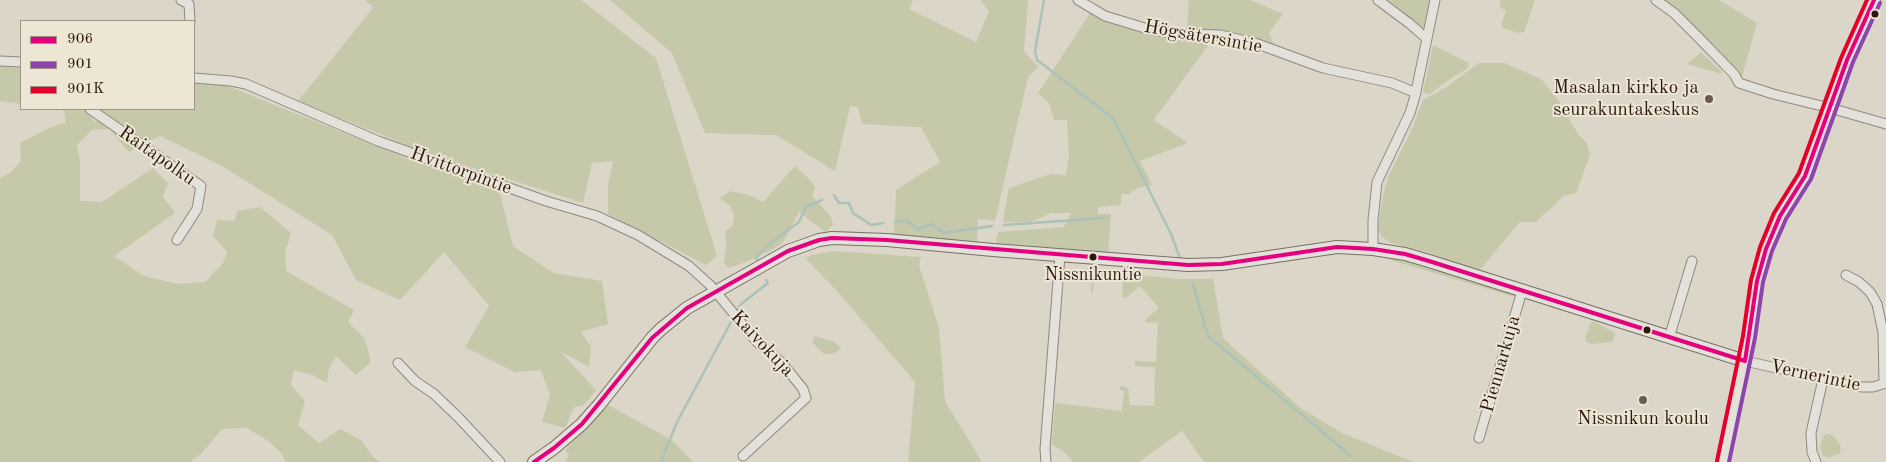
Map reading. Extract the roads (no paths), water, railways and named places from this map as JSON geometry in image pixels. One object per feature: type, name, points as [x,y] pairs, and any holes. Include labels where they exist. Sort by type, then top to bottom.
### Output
[{"type":"street","points":[[181,0],[189,4],[190,20]]},
{"type":"street","name":"Högsätersintie","points":[[1078,0],[1105,16],[1148,29],[1172,33],[1220,36],[1255,43],[1304,62],[1333,71],[1392,83],[1416,93]]},
{"type":"street","points":[[1378,0],[1427,39]]},
{"type":"street","points":[[1373,249],[1372,220],[1377,182],[1410,113],[1416,93],[1434,0]]},
{"type":"street","points":[[1656,0],[1674,13],[1734,74],[1739,83],[1886,124]]},
{"type":"street","points":[[1723,462],[1745,361],[1757,281],[1766,249],[1780,216],[1805,176],[1850,52],[1874,0]]},
{"type":"street","points":[[0,61],[20,62]]},
{"type":"street","name":"Hvittorpintie","points":[[195,78],[246,84],[378,141],[536,198],[607,220],[660,247],[689,266],[715,291]]},
{"type":"street","name":"Raitapolku","points":[[91,110],[201,186],[197,209],[177,240]]},
{"type":"street","points":[[534,462],[567,437],[594,411],[636,357],[661,329],[687,308],[788,251],[818,240],[832,238],[886,240],[1199,265],[1222,264],[1322,248],[1373,249],[1413,256],[1745,361]]},
{"type":"street","points":[[1046,462],[1045,449],[1060,255]]},
{"type":"street","points":[[1668,338],[1692,260]]},
{"type":"street","points":[[1846,275],[1859,282],[1870,292],[1877,304],[1883,332],[1885,383]]},
{"type":"street","name":"Piennarkuja","points":[[1479,438],[1522,290]]},
{"type":"street","name":"Kaivokuja","points":[[715,291],[757,342],[782,363],[803,390],[806,398],[742,456]]},
{"type":"street","name":"Vernerintie","points":[[1745,361],[1868,388],[1885,383]]},
{"type":"street","points":[[398,363],[415,381],[434,394],[459,418],[500,462]]},
{"type":"street","points":[[1816,462],[1812,452],[1811,433],[1823,379]]},
{"type":"waterway","points":[[1044,0],[1035,51],[1037,60],[1113,118],[1171,234],[1180,258]]},
{"type":"waterway","points":[[834,195],[839,203],[849,203],[853,213],[871,225],[883,223]]},
{"type":"waterway","points":[[757,260],[756,258],[768,245],[799,222],[806,207],[822,200]]},
{"type":"waterway","points":[[1004,225],[1105,218]]},
{"type":"waterway","points":[[895,222],[905,220],[918,229],[932,224],[944,233],[992,226]]},
{"type":"waterway","points":[[737,310],[740,305],[768,283],[766,280]]},
{"type":"waterway","points":[[1193,284],[1208,336],[1351,456]]},
{"type":"waterway","points":[[661,462],[677,422],[731,322]]},
{"type":"place","name":"Masalan kirkko ja seurakuntakeskus","points":[[1709,99]]},
{"type":"place","name":"Nissnikuntie","points":[[1093,257]]},
{"type":"place","name":"Nissnikun koulu","points":[[1643,400]]}]
